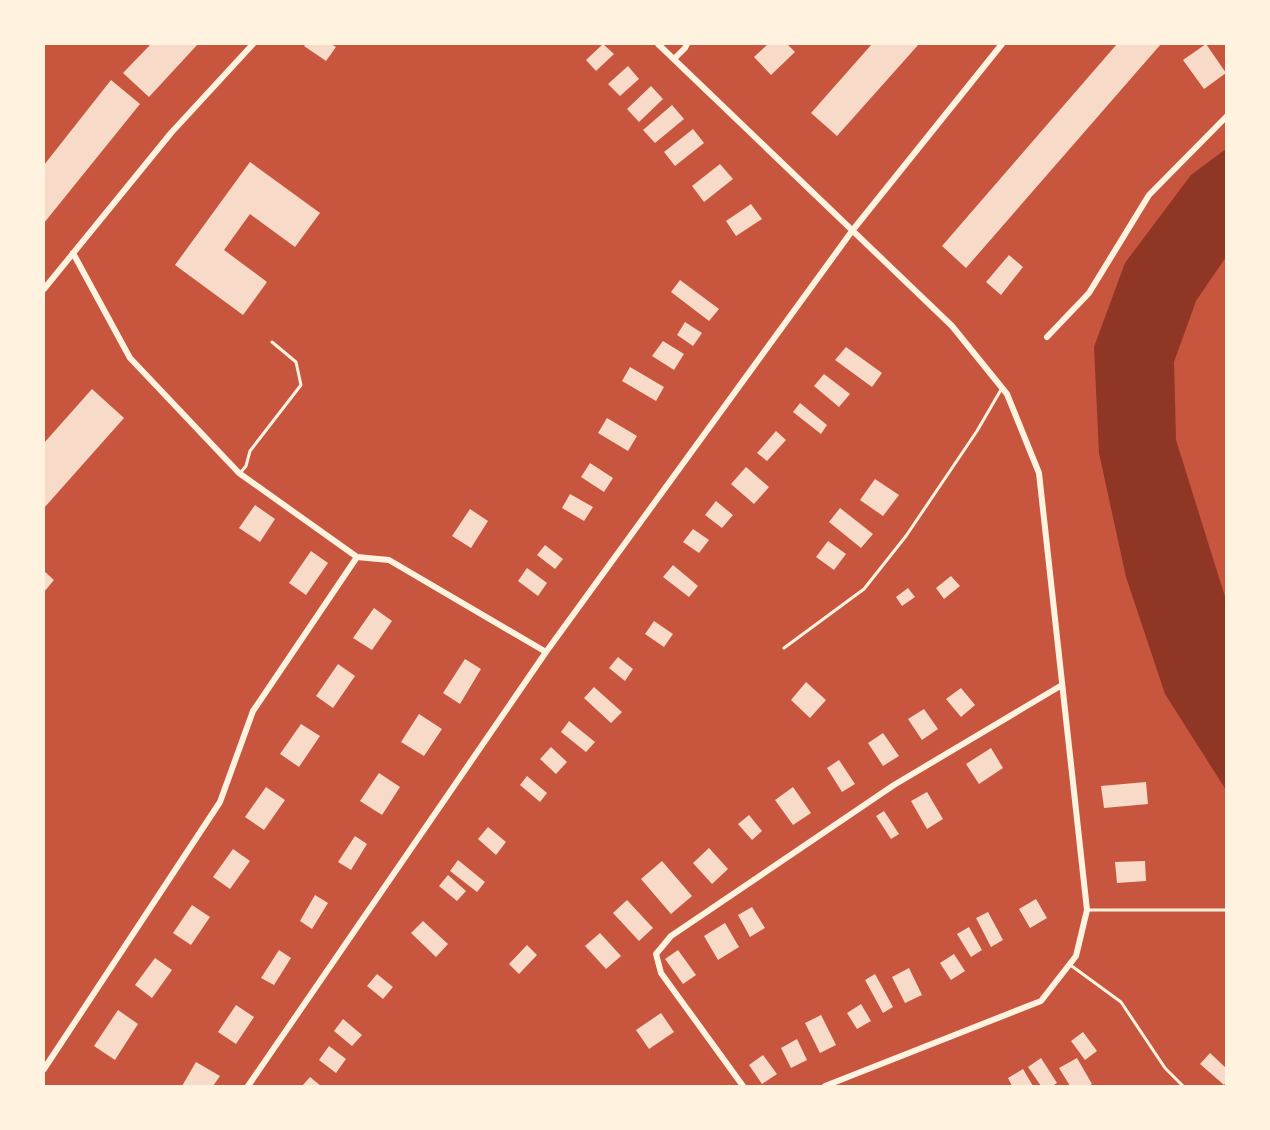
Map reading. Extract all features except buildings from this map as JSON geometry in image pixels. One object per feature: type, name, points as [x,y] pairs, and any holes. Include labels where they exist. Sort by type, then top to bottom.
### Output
[{"type":"street","points":[[44,289],[171,133],[253,44]]},
{"type":"street","points":[[658,44],[952,326],[1007,394],[1039,473],[1087,910],[1076,956],[1041,1001],[825,1086]]},
{"type":"street","points":[[674,59],[687,44]]},
{"type":"street","points":[[248,1086],[546,652],[852,231],[1002,44]]},
{"type":"street","points":[[1047,337],[1089,294],[1149,195],[1227,117]]},
{"type":"street","points":[[73,253],[130,358],[239,473],[357,557],[389,561],[546,652]]},
{"type":"street","points":[[44,1069],[220,802],[253,711],[357,557]]},
{"type":"street","points":[[742,1086],[661,973],[656,954],[671,936],[894,785],[1062,685]]},
{"type":"lane","points":[[239,473],[246,466],[250,451],[301,385],[296,362],[272,342]]},
{"type":"lane","points":[[784,648],[864,589],[906,536],[977,430],[1002,388]]},
{"type":"lane","points":[[1087,910],[1227,910]]},
{"type":"lane","points":[[1069,964],[1121,1002],[1165,1068],[1183,1086]]},
{"type":"shaded area","points":[[1226,149],[1226,257],[1196,301],[1174,362],[1176,440],[1226,600],[1226,790],[1165,694],[1126,577],[1099,453],[1094,347],[1125,263],[1191,175]]}]
